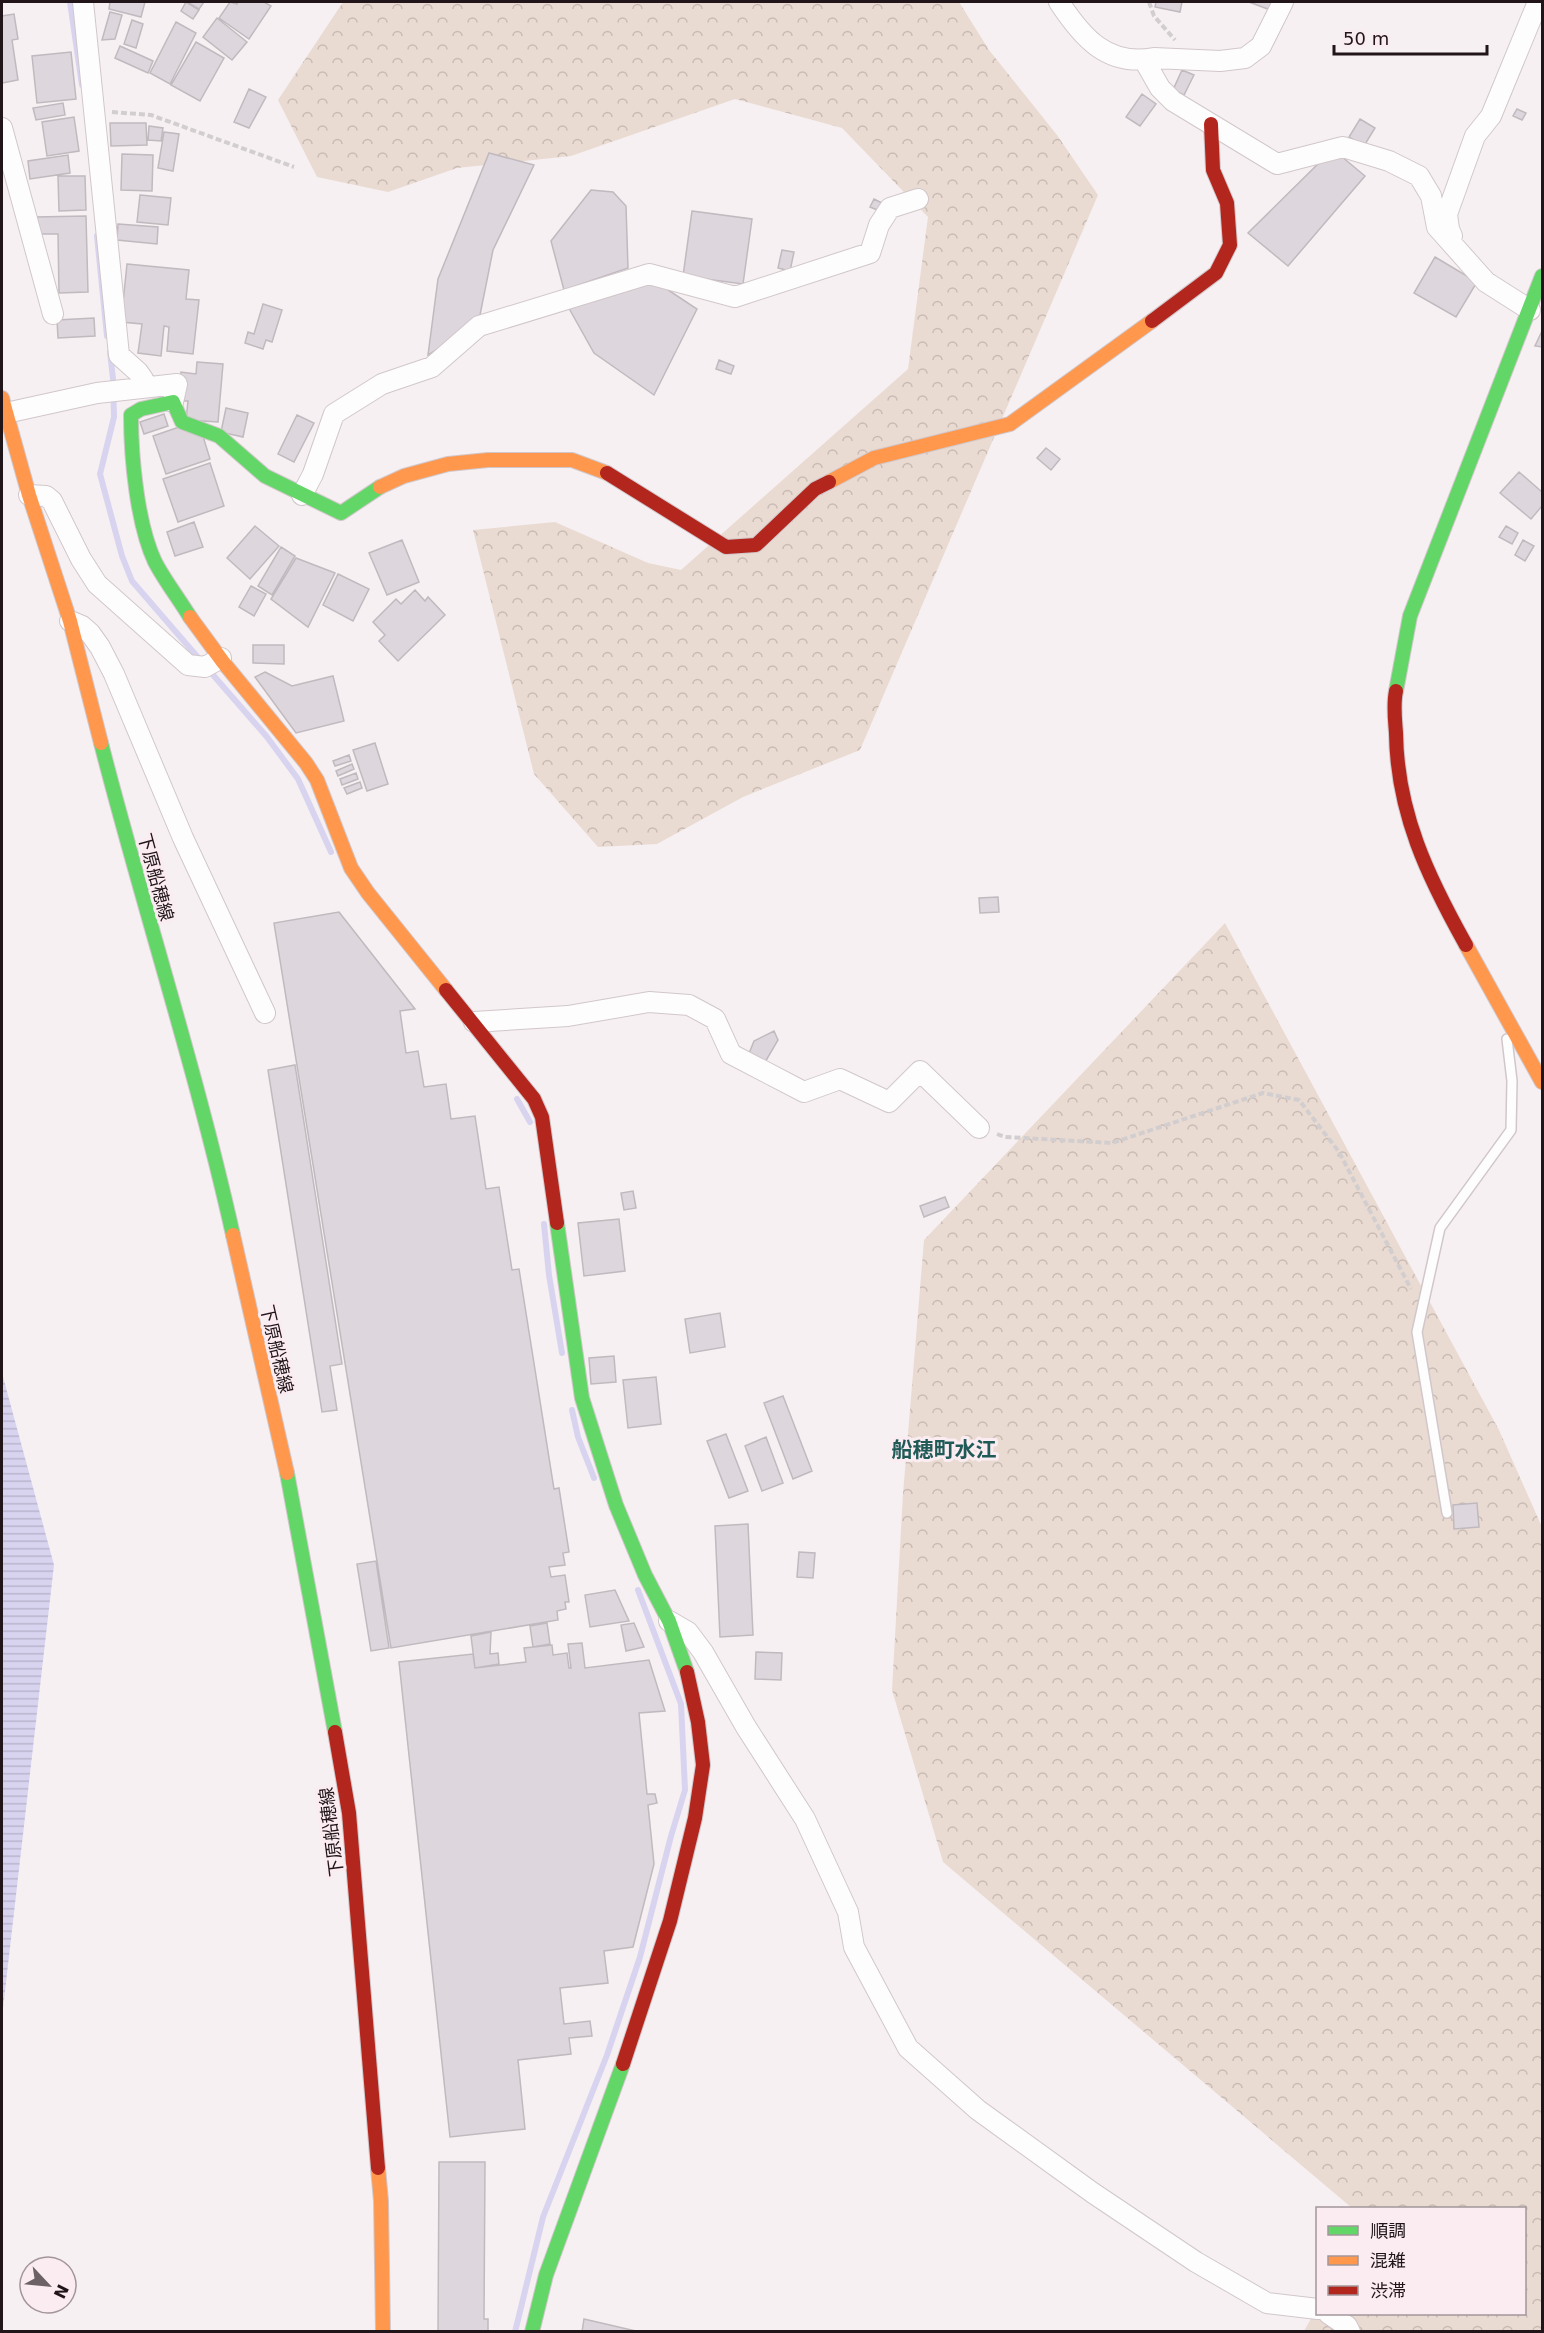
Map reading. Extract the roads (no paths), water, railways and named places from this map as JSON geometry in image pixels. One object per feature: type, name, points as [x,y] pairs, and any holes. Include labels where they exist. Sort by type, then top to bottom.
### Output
[{"type":"street","points":[[1059,2],[1075,26],[1091,43],[1114,56],[1220,61],[1245,58],[1261,46],[1283,2]]},
{"type":"street","points":[[1459,250],[1449,229],[1448,214],[1475,136],[1491,116],[1538,2]]},
{"type":"street","points":[[87,5],[119,355],[138,372],[142,395],[131,415],[130,424],[146,536],[155,561],[189,616],[213,663],[306,764],[317,780],[351,868],[368,893],[534,1099],[542,1117],[582,1398],[616,1505],[645,1575],[669,1621],[685,1664],[698,1722],[703,1765],[695,1818],[670,1922],[611,2100],[546,2275],[532,2331]]},
{"type":"street","points":[[1149,59],[1160,88],[1166,95],[1277,164],[1343,147],[1399,166],[1419,176],[1431,196],[1437,227],[1486,282],[1530,310]]},
{"type":"street","points":[[4,406],[120,389],[177,384],[174,402],[182,422],[219,435],[265,476],[341,513],[378,488],[404,476],[448,464],[488,460],[572,460],[610,474],[726,547],[756,544],[815,489],[874,458],[1010,424],[1216,273],[1230,245],[1227,203],[1213,170],[1211,124]]},
{"type":"street","points":[[2,128],[53,314]]},
{"type":"street","points":[[302,495],[313,474],[334,414],[382,384],[432,367],[479,326],[649,274],[735,297],[870,253],[879,225],[890,208],[918,199]]},
{"type":"street","points":[[1542,276],[1410,616],[1395,696],[1396,759],[1405,807],[1417,846],[1435,889],[1542,1082]]},
{"type":"street","points":[[142,395],[174,402]]},
{"type":"street","name":"下原船穂線","points":[[4,406],[29,495],[70,621],[126,840],[219,1171],[295,1508],[349,1813],[381,2201],[383,2331]]},
{"type":"street","points":[[29,495],[46,496],[52,501],[81,559],[97,584],[188,665],[213,663]]},
{"type":"street","points":[[70,621],[82,626],[90,633],[114,674],[183,838],[265,1013]]},
{"type":"street","points":[[474,1022],[568,1016],[649,1002],[689,1005],[715,1019],[731,1054],[804,1092],[840,1079],[889,1102],[920,1071],[979,1128]]},
{"type":"street","points":[[669,1621],[688,1632],[703,1652],[746,1726],[805,1819],[849,1912],[854,1947],[908,2048],[978,2110],[1093,2193],[1196,2262],[1267,2302],[1316,2309]]},
{"type":"street","points":[[1332,2315],[1350,2331]]},
{"type":"lane","points":[[1447,1513],[1417,1332],[1440,1228],[1511,1130],[1512,1081],[1503,1012]]},
{"type":"waterway","points":[[70,2],[82,85]]},
{"type":"waterway","points":[[97,236],[107,336]]},
{"type":"waterway","points":[[110,352],[114,417],[100,474],[122,556],[132,581],[201,661]]},
{"type":"waterway","points":[[207,668],[267,737],[298,779],[331,852]]},
{"type":"waterway","points":[[517,1099],[530,1122]]},
{"type":"waterway","points":[[544,1224],[549,1275],[562,1353]]},
{"type":"waterway","points":[[572,1410],[578,1437],[594,1478]]},
{"type":"waterway","points":[[515,2332],[543,2217],[607,2055],[640,1957],[685,1790],[681,1704],[638,1590]]},
{"type":"district","name":"船穂町水江","points":[[944,1450]]}]
